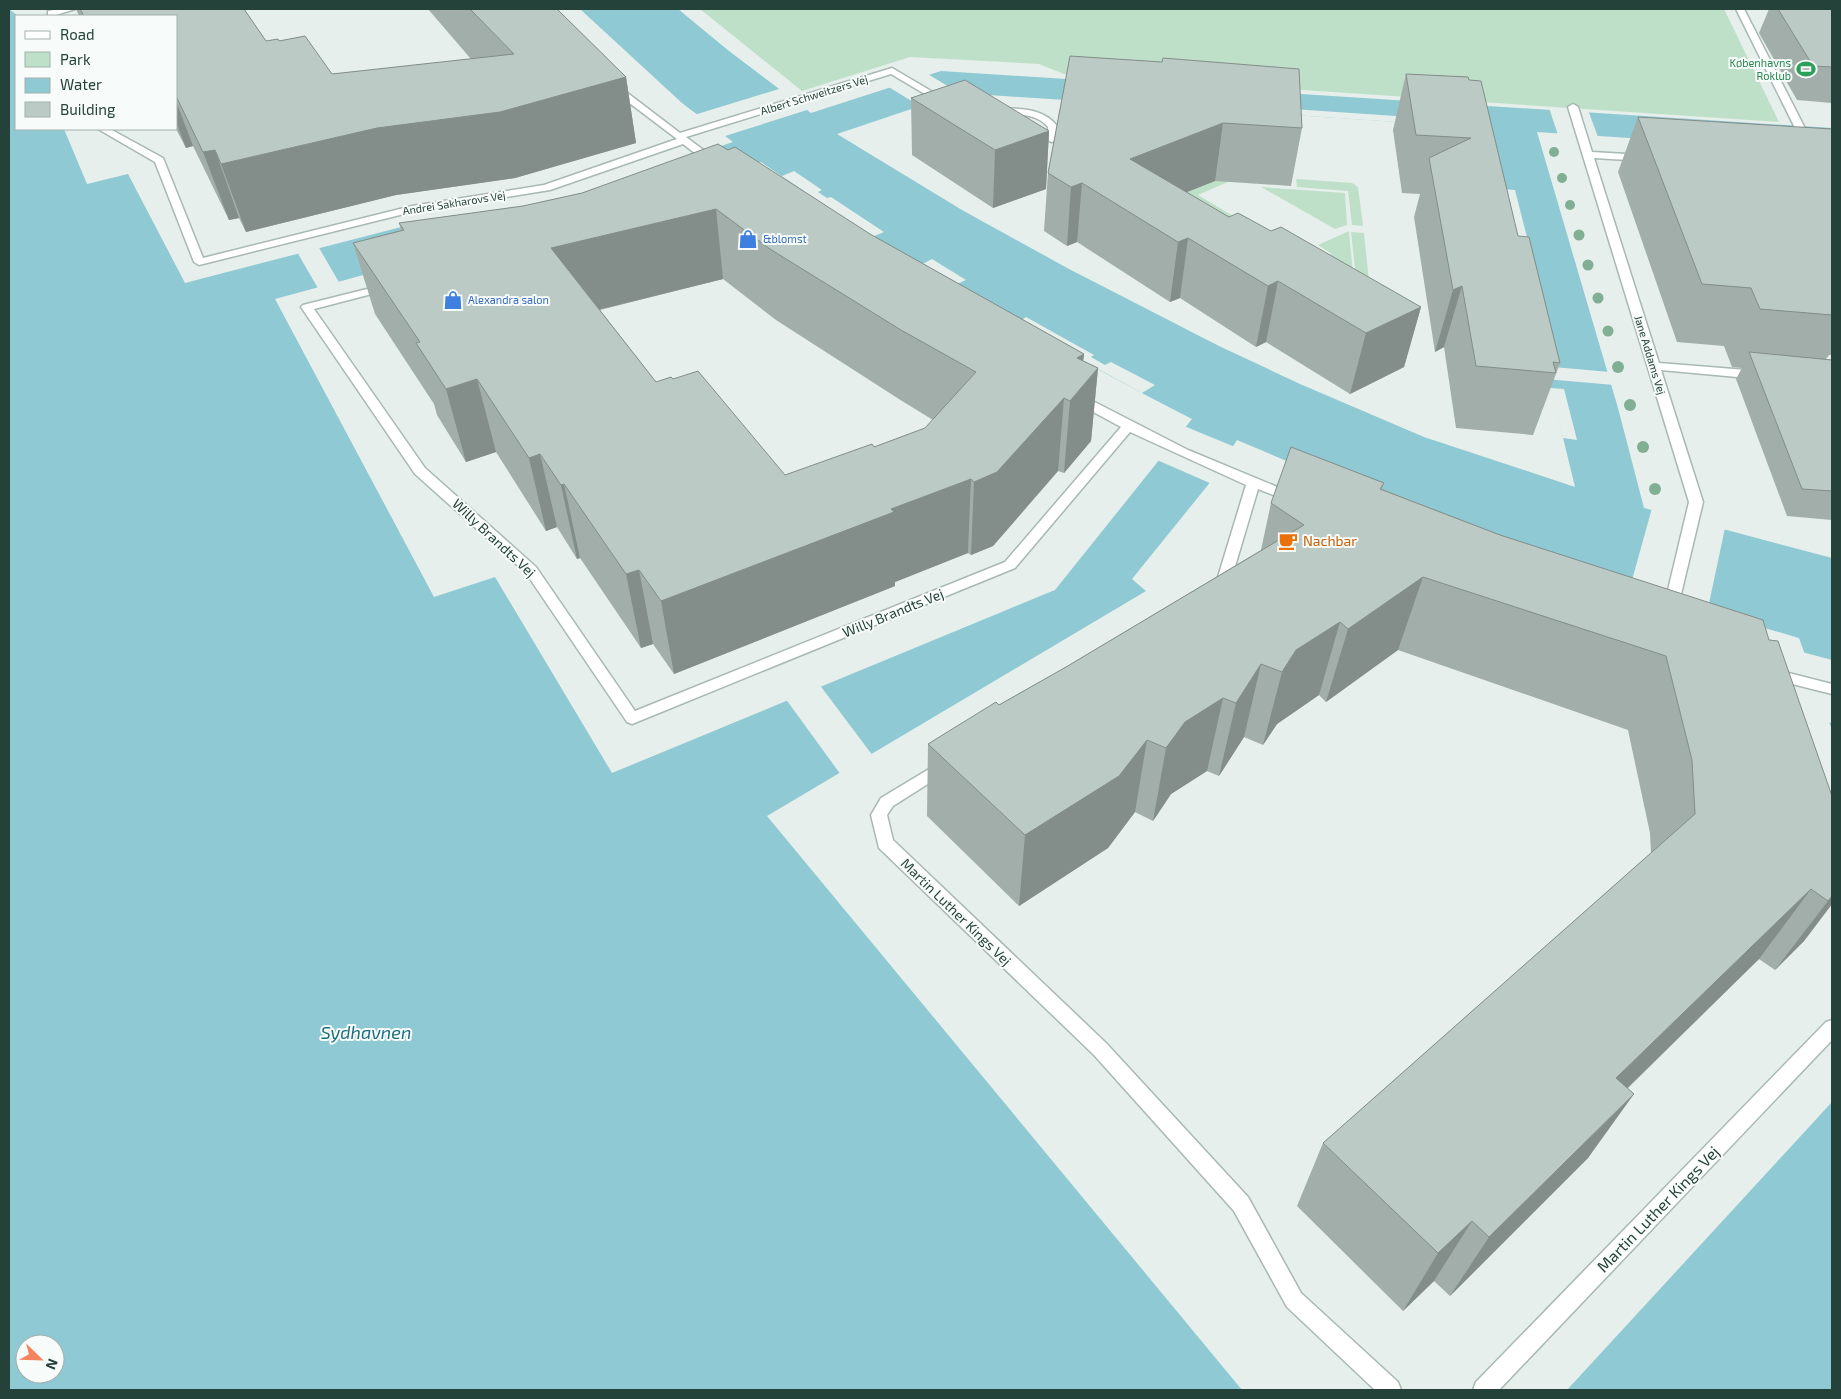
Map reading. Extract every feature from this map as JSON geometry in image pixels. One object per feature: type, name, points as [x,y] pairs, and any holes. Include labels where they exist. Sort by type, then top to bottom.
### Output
[{"type":"street","points":[[52,14],[70,9]]},
{"type":"street","points":[[1740,9],[1814,155]]},
{"type":"street","name":"Albert Schweitzers Vej","points":[[681,138],[709,127],[892,71],[946,103]]},
{"type":"street","points":[[606,79],[725,171]]},
{"type":"street","name":"Jane Addams Vej","points":[[1573,107],[1696,502],[1667,628]]},
{"type":"street","points":[[983,110],[1027,113],[1039,116],[1048,121],[1053,127],[1052,139]]},
{"type":"street","name":"Andrei Sakharovs Vej","points":[[105,130],[159,160],[199,262],[412,209],[546,188],[681,138]]},
{"type":"street","points":[[1586,150],[1653,159]]},
{"type":"street","name":"Willy Brandts Vej","points":[[396,284],[307,307],[420,471],[531,570],[632,718],[1010,565],[1128,428]]},
{"type":"street","points":[[1653,366],[1772,376]]},
{"type":"street","points":[[1070,394],[1128,428],[1253,484],[1308,505]]},
{"type":"street","points":[[1204,600],[1221,590],[1253,484]]},
{"type":"street","points":[[1762,670],[1832,689]]},
{"type":"street","points":[[1780,676],[1786,694]]},
{"type":"street","name":"Martin Luther Kings Vej","points":[[954,759],[887,802],[879,815],[885,843],[1100,1049],[1242,1204],[1294,1300],[1390,1390]]},
{"type":"street","name":"Martin Luther Kings Vej","points":[[1484,1390],[1832,1028]]},
{"type":"green space","points":[[700,9],[1724,9],[1779,122],[1064,74],[1039,64],[910,57],[802,91]]},
{"type":"green space","points":[[1158,177],[1230,181],[1198,195],[1243,222],[1218,233]]},
{"type":"green space","points":[[1296,179],[1352,183],[1358,187],[1363,226],[1352,225],[1348,191],[1297,187]]},
{"type":"green space","points":[[1261,187],[1345,193],[1347,225],[1335,229]]},
{"type":"green space","points":[[1349,231],[1353,275],[1325,258],[1332,254],[1318,245]]},
{"type":"green space","points":[[1351,232],[1364,233],[1371,302],[1356,277]]},
{"type":"water","name":"Sydhavnen","points":[[9,9],[17,15],[15,15],[15,130],[64,130],[87,184],[128,174],[185,283],[405,226],[546,205],[733,142],[682,103],[580,9],[678,9],[729,51],[811,113],[941,71],[1832,128],[1832,151],[1537,132],[1618,408],[1644,508],[1832,558],[1832,730],[1799,638],[1577,573],[1424,519],[1237,440],[1208,485],[1132,579],[1146,591],[767,816],[1242,1390],[9,1390]],"holes":[[[959,93],[1488,128],[1575,487],[1424,437],[1300,384],[1219,346],[1069,269],[962,210],[837,134]],[[761,162],[972,298],[1081,360],[1192,419],[1055,590],[612,773],[495,577],[434,597],[275,299],[437,255],[533,243]]]},
{"type":"water","points":[[1832,1102],[1832,1390],[1567,1390]]},
{"type":"pier","points":[[926,73],[961,94],[923,108],[887,86]]},
{"type":"pier","points":[[782,88],[810,109],[722,137],[694,115]]},
{"type":"pier","points":[[1069,94],[1470,121],[1471,127],[1068,100]]},
{"type":"pier","points":[[1549,108],[1588,110],[1598,137],[1558,135]]},
{"type":"pier","points":[[794,171],[822,190],[818,192],[827,198],[831,197],[884,232],[872,237],[782,176]]},
{"type":"pier","points":[[1503,189],[1515,190],[1558,359]]},
{"type":"pier","points":[[318,246],[340,284],[319,290],[297,252]]},
{"type":"pier","points":[[932,259],[966,280],[953,286],[919,266]]},
{"type":"pier","points":[[1026,317],[1094,355],[1091,357],[1105,365],[1111,362],[1155,385],[1142,393],[1016,324]]},
{"type":"pier","points":[[1542,366],[1610,372],[1614,385],[1545,379]]},
{"type":"pier","points":[[1550,388],[1564,389],[1577,440],[1563,438]]},
{"type":"pier","points":[[1184,426],[1235,447],[1212,484],[1157,460]]},
{"type":"pier","points":[[1652,508],[1725,528],[1707,613],[1629,591]]},
{"type":"pier","points":[[1802,652],[1832,660],[1832,723],[1827,722]]},
{"type":"pier","points":[[819,684],[873,756],[841,775],[785,698]]},
{"type":"building","points":[[80,9],[244,9],[266,41],[278,39],[279,41],[305,36],[332,74],[514,54],[470,9],[557,9],[626,77],[500,112],[377,128],[221,164],[215,150],[203,152],[178,100],[178,15],[83,15]]},
{"type":"building","points":[[1778,9],[1832,9],[1832,67],[1813,66]]},
{"type":"building","points":[[1070,56],[1162,62],[1163,58],[1299,69],[1302,128],[1223,123],[1130,159],[1229,217],[1238,213],[1271,231],[1281,227],[1421,307],[1366,333],[1278,281],[1268,286],[1188,238],[1178,242],[1082,183],[1071,187],[1048,173]]},
{"type":"building","points":[[1406,74],[1468,77],[1469,80],[1481,81],[1518,236],[1529,237],[1560,363],[1553,362],[1556,373],[1476,366],[1462,286],[1453,290],[1429,158],[1471,138],[1416,135]]},
{"type":"building","points":[[965,80],[1049,131],[995,150],[911,98]]},
{"type":"building","points":[[1638,117],[1832,129],[1832,315],[1760,309],[1751,288],[1702,284]]},
{"type":"building","points":[[718,144],[728,150],[735,147],[870,234],[1084,354],[1077,358],[1098,368],[1070,401],[1064,398],[997,472],[974,482],[971,479],[891,509],[894,512],[661,601],[639,570],[626,574],[564,484],[561,485],[540,454],[529,458],[477,379],[446,389],[416,343],[420,342],[353,243],[404,230],[399,223],[523,206],[582,193]],"holes":[[[716,209],[770,249],[901,330],[976,372],[925,428],[874,447],[872,444],[785,475],[698,371],[656,382],[551,248]]]},
{"type":"building","points":[[1749,352],[1832,360],[1832,491],[1802,489]]},
{"type":"building","points":[[1291,447],[1384,483],[1380,489],[1500,535],[1763,620],[1769,640],[1778,641],[1832,796],[1832,896],[1828,901],[1811,889],[1616,1078],[1634,1094],[1489,1237],[1472,1221],[1438,1253],[1323,1143],[1695,814],[1692,760],[1666,656],[1423,577],[1348,629],[1340,622],[1296,650],[1282,672],[1261,664],[1236,703],[1223,698],[1185,722],[1166,748],[1147,740],[1119,776],[1025,835],[928,744],[996,702],[999,705],[1066,667],[1304,525],[1271,503]]},
{"type":"place","name":"Københavns Roklub","points":[[1806,69]]},
{"type":"place","name":"&blomst","points":[[748,239]]},
{"type":"place","name":"Alexandra salon","points":[[453,300]]},
{"type":"place","name":"Nachbar","points":[[1288,541]]}]
